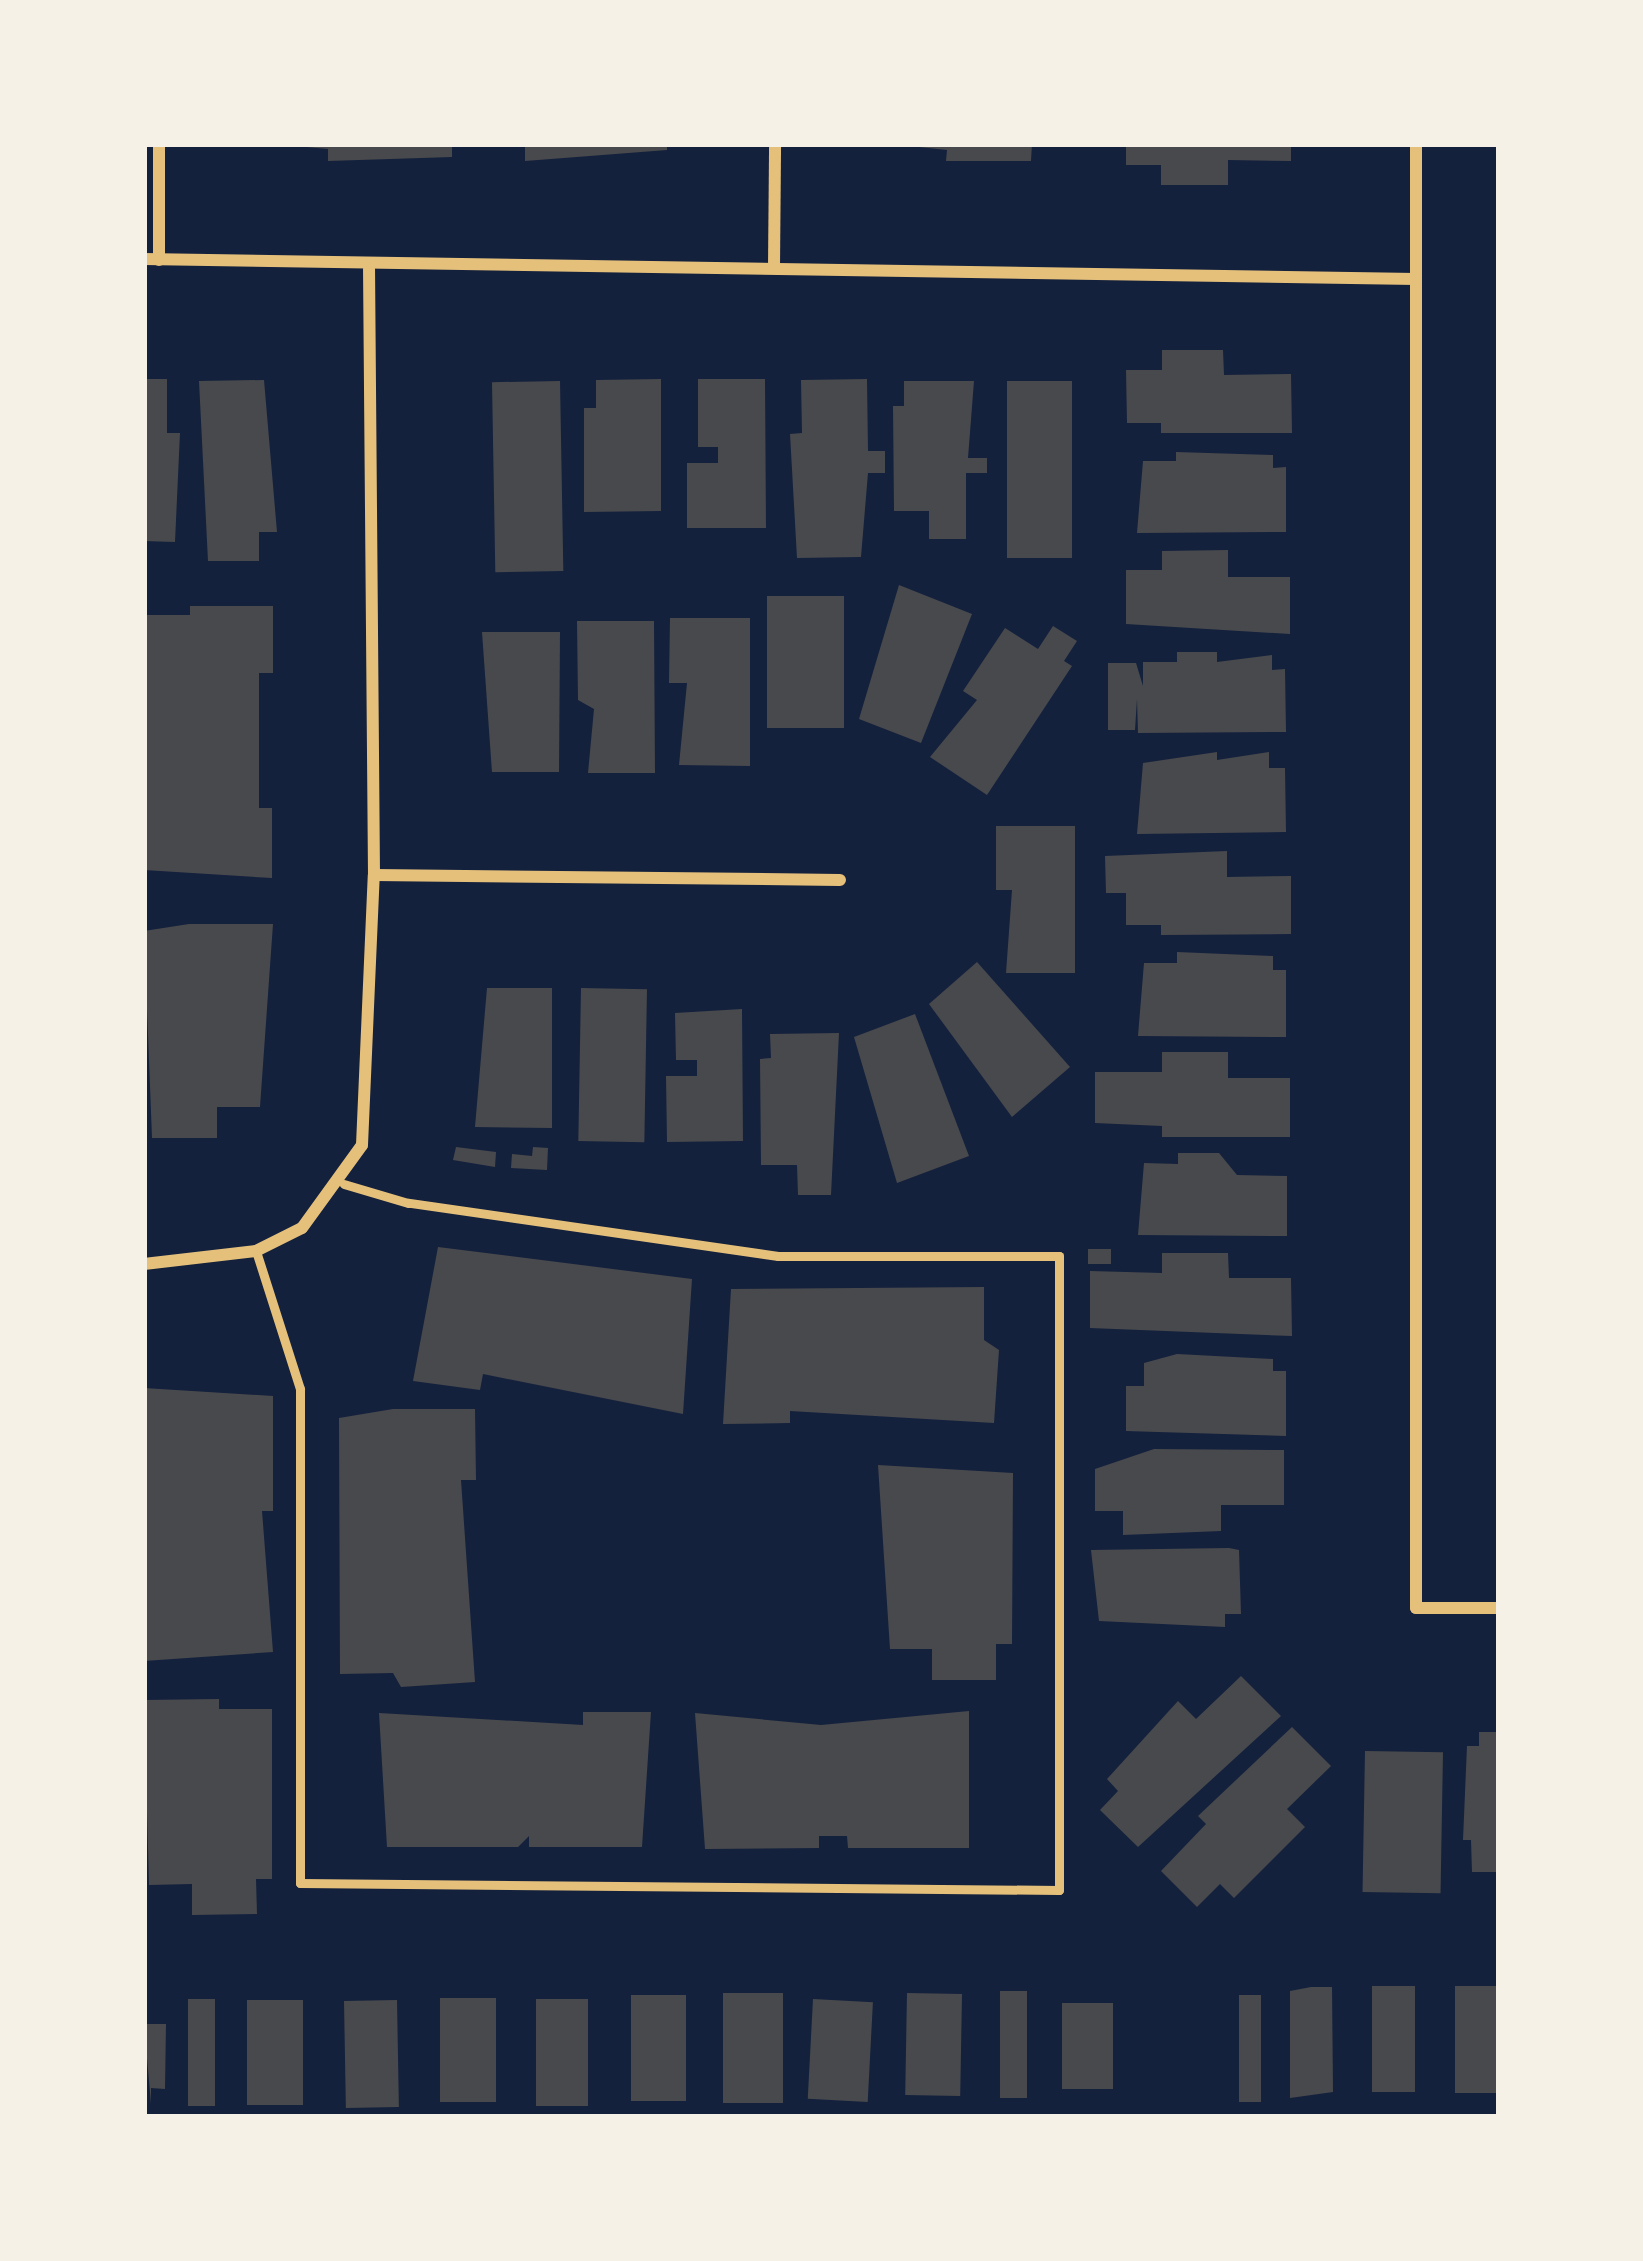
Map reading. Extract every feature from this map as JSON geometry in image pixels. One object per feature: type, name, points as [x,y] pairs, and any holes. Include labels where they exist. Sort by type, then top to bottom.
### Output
[{"type":"street","points":[[159,144],[151,259],[370,269],[774,267],[1415,279]]},
{"type":"street","points":[[774,267],[775,144]]},
{"type":"street","points":[[1415,144],[1415,1608],[1499,1608]]},
{"type":"street","points":[[144,1264],[256,1251],[302,1228],[344,1184],[372,1080],[370,269]]},
{"type":"street","points":[[374,874],[840,880]]},
{"type":"lane","points":[[256,1251],[300,1389],[300,1883],[1059,1891],[1059,1256],[778,1256],[408,1203],[344,1184]]},
{"type":"building","points":[[274,144],[452,144],[452,157],[328,161],[328,149]]},
{"type":"building","points":[[525,144],[667,144],[667,150],[525,161]]},
{"type":"building","points":[[891,144],[1032,144],[1031,161],[946,161],[947,150]]},
{"type":"building","points":[[1126,144],[1291,144],[1291,161],[1228,160],[1228,185],[1161,185],[1161,165],[1126,165]]},
{"type":"building","points":[[1162,350],[1223,350],[1224,375],[1291,374],[1292,433],[1161,433],[1161,423],[1127,423],[1126,370],[1162,370]]},
{"type":"building","points":[[144,379],[167,379],[167,433],[180,433],[175,542],[144,541]]},
{"type":"building","points":[[661,379],[661,511],[584,512],[584,408],[596,408],[596,380]]},
{"type":"building","points":[[698,379],[765,379],[766,528],[687,528],[687,463],[718,463],[718,447],[698,447]]},
{"type":"building","points":[[867,379],[868,451],[885,451],[885,473],[868,473],[861,557],[797,558],[790,434],[802,433],[801,380]]},
{"type":"building","points":[[264,380],[277,532],[259,532],[259,561],[208,561],[199,381]]},
{"type":"building","points":[[560,381],[563,571],[495,572],[492,382]]},
{"type":"building","points":[[904,381],[974,381],[968,458],[987,458],[987,473],[966,473],[966,539],[929,539],[929,511],[894,511],[893,406],[904,406]]},
{"type":"building","points":[[1007,381],[1072,381],[1072,558],[1007,558]]},
{"type":"building","points":[[1176,452],[1273,455],[1273,468],[1286,467],[1286,532],[1137,533],[1143,461],[1176,461]]},
{"type":"building","points":[[1228,550],[1228,577],[1290,577],[1290,634],[1126,624],[1126,570],[1162,570],[1162,551]]},
{"type":"building","points":[[899,585],[972,614],[921,743],[859,719]]},
{"type":"building","points":[[767,596],[844,596],[844,728],[767,728]]},
{"type":"building","points":[[190,606],[273,606],[273,673],[259,673],[259,808],[272,808],[272,878],[144,870],[144,615],[190,615]]},
{"type":"building","points":[[670,618],[750,618],[750,766],[679,765],[687,683],[669,683]]},
{"type":"building","points":[[577,621],[654,621],[655,773],[588,773],[594,709],[578,700]]},
{"type":"building","points":[[1053,626],[1077,641],[1064,661],[1072,666],[987,795],[930,757],[977,700],[963,691],[1005,628],[1038,649]]},
{"type":"building","points":[[482,632],[560,632],[559,772],[492,772]]},
{"type":"building","points":[[1177,652],[1217,652],[1217,662],[1272,655],[1272,670],[1285,669],[1286,732],[1138,733],[1137,699],[1135,730],[1108,730],[1108,663],[1136,663],[1143,686],[1143,662],[1177,662]]},
{"type":"building","points":[[1217,752],[1217,760],[1269,752],[1269,768],[1285,768],[1286,832],[1137,834],[1143,763]]},
{"type":"building","points":[[996,826],[1075,826],[1075,973],[1006,973],[1012,890],[996,890]]},
{"type":"building","points":[[1227,851],[1227,877],[1291,876],[1291,934],[1161,935],[1161,925],[1126,925],[1126,893],[1106,893],[1105,856]]},
{"type":"building","points":[[189,924],[273,924],[260,1107],[217,1107],[217,1138],[152,1138],[144,931]]},
{"type":"building","points":[[1177,952],[1273,956],[1273,970],[1286,970],[1286,1037],[1138,1036],[1144,963],[1177,963]]},
{"type":"building","points":[[977,962],[1070,1067],[1012,1117],[929,1004]]},
{"type":"building","points":[[487,988],[552,988],[552,1128],[475,1127]]},
{"type":"building","points":[[581,988],[647,989],[644,1142],[578,1141]]},
{"type":"building","points":[[742,1009],[743,1141],[667,1142],[666,1076],[697,1076],[697,1060],[676,1060],[675,1013]]},
{"type":"building","points":[[915,1014],[969,1156],[897,1183],[854,1037]]},
{"type":"building","points":[[839,1033],[831,1195],[798,1195],[797,1165],[761,1165],[760,1059],[771,1058],[770,1034]]},
{"type":"building","points":[[1162,1052],[1228,1052],[1228,1078],[1290,1078],[1290,1137],[1162,1137],[1162,1126],[1095,1123],[1095,1072],[1162,1072]]},
{"type":"building","points":[[456,1147],[496,1152],[495,1167],[453,1160]]},
{"type":"building","points":[[533,1147],[548,1148],[547,1170],[511,1168],[512,1154],[532,1156]]},
{"type":"building","points":[[1178,1153],[1219,1153],[1237,1175],[1287,1176],[1287,1236],[1138,1235],[1144,1163],[1178,1164]]},
{"type":"building","points":[[438,1247],[692,1279],[683,1414],[483,1374],[480,1390],[413,1381]]},
{"type":"building","points":[[1088,1249],[1111,1249],[1111,1264],[1088,1264]]},
{"type":"building","points":[[1162,1253],[1228,1253],[1229,1278],[1291,1278],[1292,1336],[1090,1328],[1090,1271],[1162,1273]]},
{"type":"building","points":[[984,1287],[984,1340],[999,1350],[994,1423],[790,1411],[790,1423],[723,1424],[731,1289]]},
{"type":"building","points":[[1177,1354],[1273,1359],[1273,1371],[1286,1371],[1286,1436],[1126,1431],[1126,1386],[1144,1386],[1144,1363]]},
{"type":"building","points":[[144,1388],[273,1396],[273,1511],[262,1511],[273,1652],[144,1661]]},
{"type":"building","points":[[393,1409],[475,1409],[476,1480],[461,1480],[475,1682],[401,1687],[393,1673],[340,1674],[339,1418]]},
{"type":"building","points":[[1154,1449],[1284,1450],[1284,1505],[1221,1505],[1221,1531],[1123,1535],[1123,1511],[1095,1511],[1095,1469]]},
{"type":"building","points":[[878,1465],[1013,1473],[1012,1644],[996,1644],[996,1680],[932,1680],[932,1649],[890,1649]]},
{"type":"building","points":[[1091,1550],[1239,1550],[1241,1614],[1225,1614],[1225,1627],[1099,1621]]},
{"type":"building","points":[[1241,1676],[1281,1716],[1138,1847],[1100,1810],[1118,1791],[1107,1779],[1178,1701],[1196,1719]]},
{"type":"building","points":[[219,1699],[219,1709],[272,1709],[272,1879],[256,1879],[257,1914],[192,1915],[192,1884],[149,1885],[144,1700]]},
{"type":"building","points":[[969,1711],[969,1848],[848,1848],[847,1836],[819,1836],[819,1848],[705,1849],[695,1713],[821,1725]]},
{"type":"building","points":[[583,1712],[651,1712],[642,1847],[529,1847],[529,1836],[518,1847],[387,1847],[379,1713],[583,1725]]},
{"type":"building","points":[[1292,1727],[1331,1766],[1287,1809],[1305,1827],[1234,1898],[1220,1884],[1197,1907],[1161,1871],[1206,1824],[1198,1816]]},
{"type":"building","points":[[1479,1732],[1499,1732],[1499,1872],[1472,1872],[1471,1840],[1463,1840],[1467,1746],[1479,1746]]},
{"type":"building","points":[[1365,1751],[1443,1752],[1441,1893],[1363,1892]]},
{"type":"building","points":[[1372,1986],[1415,1986],[1415,2092],[1372,2092]]},
{"type":"building","points":[[1455,1986],[1498,1986],[1498,2093],[1455,2093]]},
{"type":"building","points":[[1332,1987],[1333,2092],[1290,2098],[1290,1991]]},
{"type":"building","points":[[1000,1991],[1027,1991],[1027,2098],[1000,2098]]},
{"type":"building","points":[[723,1993],[783,1993],[783,2103],[723,2103]]},
{"type":"building","points":[[907,1993],[962,1994],[960,2096],[905,2095]]},
{"type":"building","points":[[631,1995],[686,1995],[686,2101],[631,2101]]},
{"type":"building","points":[[1239,1995],[1261,1995],[1261,2102],[1239,2102]]},
{"type":"building","points":[[440,1998],[496,1998],[496,2102],[440,2102]]},
{"type":"building","points":[[188,1999],[215,1999],[215,2106],[188,2106]]},
{"type":"building","points":[[536,1999],[588,1999],[588,2106],[536,2106]]},
{"type":"building","points":[[813,1999],[873,2002],[868,2102],[808,2099]]},
{"type":"building","points":[[247,2000],[303,2000],[303,2105],[247,2105]]},
{"type":"building","points":[[397,2000],[399,2107],[346,2108],[344,2001]]},
{"type":"building","points":[[1062,2003],[1113,2003],[1113,2089],[1062,2089]]},
{"type":"building","points":[[144,2024],[166,2024],[165,2089],[151,2088],[151,2104]]}]
